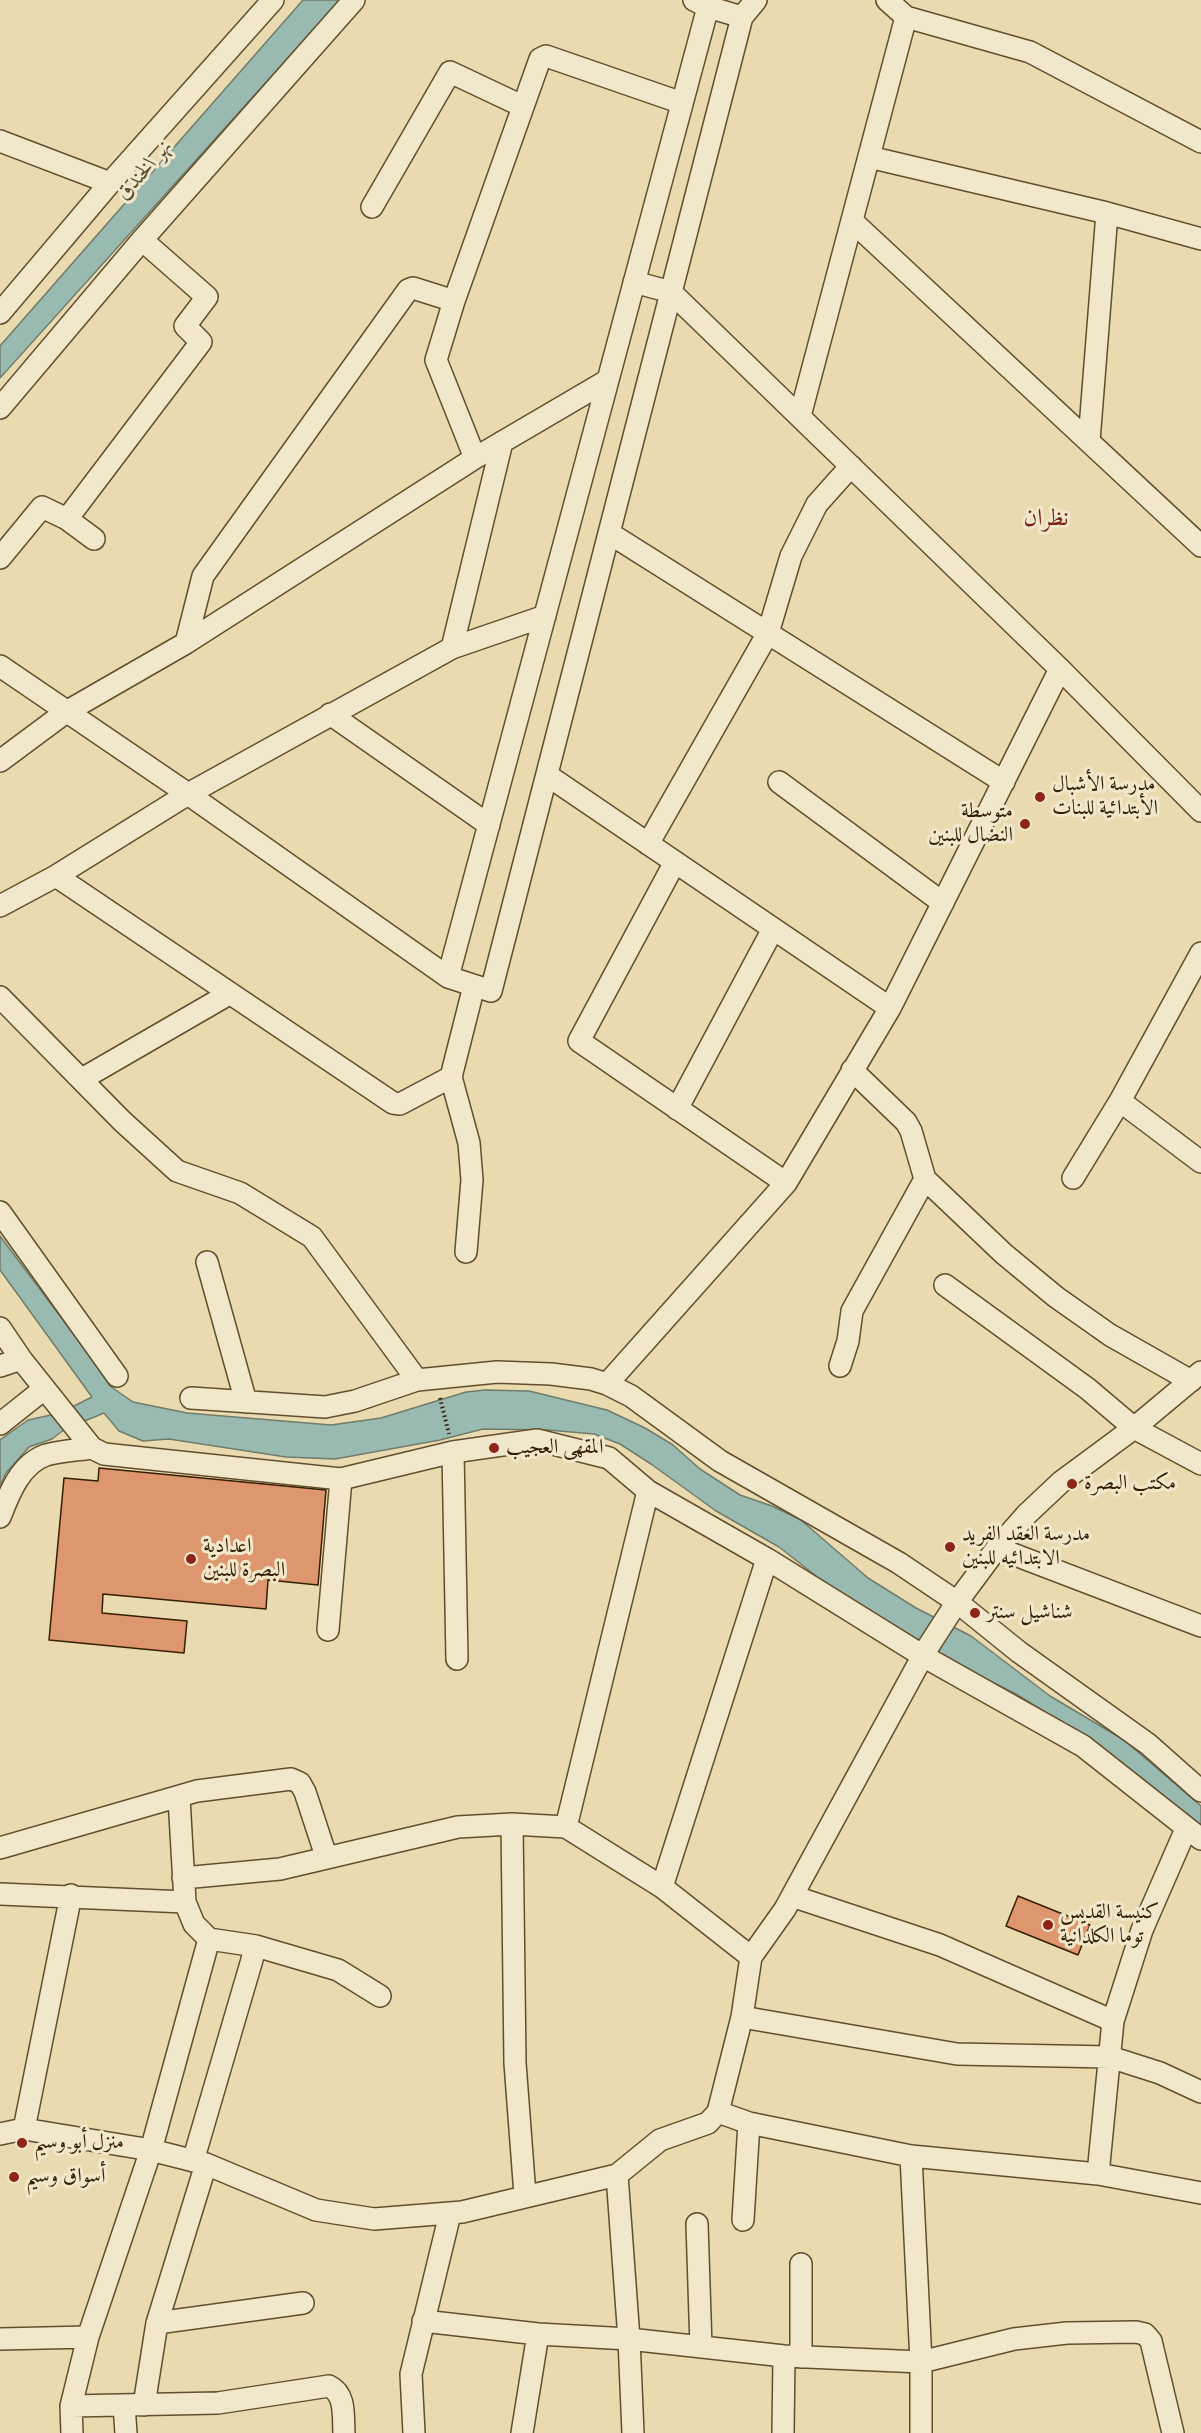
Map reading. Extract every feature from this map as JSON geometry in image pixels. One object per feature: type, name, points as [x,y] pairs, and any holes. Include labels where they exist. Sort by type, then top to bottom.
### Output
[{"type":"street","points":[[0,313],[110,183],[273,0]]},
{"type":"street","points":[[0,408],[142,240],[354,0]]},
{"type":"street","points":[[466,1252],[472,1180],[470,1152],[451,1077],[483,988],[547,775],[742,17],[756,0]]},
{"type":"street","points":[[887,0],[906,17],[1030,52],[1201,142]]},
{"type":"street","points":[[448,977],[682,103],[701,4],[742,17]]},
{"type":"street","points":[[800,416],[906,17]]},
{"type":"street","points":[[475,458],[436,364],[454,301],[540,59],[546,56],[682,103]]},
{"type":"street","points":[[372,207],[450,72],[522,106]]},
{"type":"street","points":[[0,141],[110,183]]},
{"type":"street","points":[[869,157],[1107,213],[1201,239]]},
{"type":"street","points":[[1089,441],[1107,213]]},
{"type":"street","points":[[852,221],[1201,546]]},
{"type":"street","points":[[67,519],[201,342],[185,326],[207,297],[142,240]]},
{"type":"street","points":[[634,282],[671,292],[1060,669],[1201,811]]},
{"type":"street","points":[[186,642],[203,576],[408,290],[412,288],[454,301]]},
{"type":"street","points":[[0,761],[66,712],[186,642],[475,458],[608,380]]},
{"type":"street","points":[[452,648],[502,442]]},
{"type":"street","points":[[648,844],[768,633],[792,556],[817,504],[851,466]]},
{"type":"street","points":[[0,558],[39,508],[44,506],[67,519],[94,539]]},
{"type":"street","points":[[609,533],[1004,782]]},
{"type":"street","points":[[0,906],[56,876],[188,794],[452,648],[545,616]]},
{"type":"street","points":[[0,666],[188,794],[448,977],[483,988]]},
{"type":"street","points":[[607,1384],[786,1183],[890,1008],[1060,669]]},
{"type":"street","points":[[330,714],[489,825]]},
{"type":"street","points":[[547,775],[890,1008]]},
{"type":"street","points":[[779,782],[943,903]]},
{"type":"street","points":[[675,862],[579,1041],[786,1183]]},
{"type":"street","points":[[56,876],[393,1103],[400,1104],[451,1077]]},
{"type":"street","points":[[678,1109],[773,929]]},
{"type":"street","points":[[1073,1178],[1120,1101],[1201,953]]},
{"type":"street","points":[[82,1079],[229,993]]},
{"type":"street","points":[[0,997],[122,1121],[177,1172],[240,1193],[312,1237],[417,1380]]},
{"type":"street","points":[[0,2134],[24,2129],[151,2150],[199,2163],[316,2210],[374,2219],[450,2214],[616,2175],[660,2140],[708,2123],[718,2112],[742,2018],[751,1957],[792,1896],[924,1653],[955,1605],[997,1548],[1027,1514],[1061,1482],[1134,1428],[1196,1377],[1110,1335],[1056,1297],[1004,1254],[925,1179],[911,1131],[906,1122],[852,1070]]},
{"type":"street","points":[[1120,1101],[1201,1162]]},
{"type":"street","points":[[840,1366],[848,1341],[852,1311],[925,1179]]},
{"type":"street","points":[[0,1212],[117,1376]]},
{"type":"street","points":[[207,1262],[246,1402]]},
{"type":"street","points":[[945,1285],[1088,1389],[1134,1428],[1201,1464]]},
{"type":"street","points":[[0,1328],[44,1389],[87,1441],[104,1454],[341,1479],[452,1448],[537,1440],[609,1458],[648,1491],[1083,1746],[1194,1834],[1142,1930],[1113,2021],[1098,2174]]},
{"type":"street","points":[[0,1366],[21,1359]]},
{"type":"street","points":[[191,1398],[325,1407],[355,1401],[417,1380],[497,1372],[551,1374],[591,1379],[607,1384],[631,1396],[720,1461],[899,1563],[1148,1744],[1201,1791]]},
{"type":"street","points":[[0,1424],[44,1389]]},
{"type":"street","points":[[0,1517],[18,1478],[39,1459],[87,1441]]},
{"type":"street","points":[[452,1448],[457,1659]]},
{"type":"street","points":[[328,1630],[341,1479]]},
{"type":"street","points":[[566,1827],[648,1491]]},
{"type":"street","points":[[997,1548],[1201,1626]]},
{"type":"street","points":[[662,1887],[767,1559]]},
{"type":"street","points":[[0,1848],[197,1791],[291,1779],[300,1783],[326,1856]]},
{"type":"street","points":[[179,1798],[185,1902],[194,1924],[209,1939],[256,1946],[338,1970],[380,1996]]},
{"type":"street","points":[[512,1824],[515,2062],[525,2196]]},
{"type":"street","points":[[183,1878],[280,1869],[326,1856],[458,1827],[512,1824],[566,1827],[662,1887],[751,1957]]},
{"type":"street","points":[[0,1894],[71,1895],[185,1902]]},
{"type":"street","points":[[24,2129],[71,1895]]},
{"type":"street","points":[[792,1896],[940,1945],[960,1956],[1113,2021]]},
{"type":"street","points":[[72,2433],[71,2406],[88,2337],[151,2150],[209,1939]]},
{"type":"street","points":[[126,2433],[256,1946]]},
{"type":"street","points":[[742,2018],[957,2054],[1110,2057],[1160,2073],[1201,2092]]},
{"type":"street","points":[[718,2112],[749,2123],[911,2156],[1098,2174],[1201,2193]]},
{"type":"street","points":[[743,2220],[749,2123]]},
{"type":"street","points":[[911,2156],[921,2362],[921,2433]]},
{"type":"street","points":[[616,2175],[630,2339],[633,2433]]},
{"type":"street","points":[[414,2433],[411,2374],[450,2214]]},
{"type":"street","points":[[697,2224],[701,2347]]},
{"type":"street","points":[[783,2433],[801,2264]]},
{"type":"street","points":[[157,2323],[303,2303]]},
{"type":"street","points":[[423,2321],[538,2334],[630,2339],[792,2356],[921,2362],[1025,2338],[1067,2332],[1145,2334],[1151,2341],[1173,2433]]},
{"type":"street","points":[[522,2433],[538,2334]]},
{"type":"street","points":[[0,2339],[88,2337]]},
{"type":"street","points":[[71,2406],[218,2403],[329,2386],[337,2390],[341,2396],[344,2433]]},
{"type":"path","points":[[439,1394],[452,1448]]},
{"type":"water","points":[[303,0],[340,0],[0,378],[0,346]]},
{"type":"water","points":[[0,1236],[110,1386],[133,1402],[187,1413],[331,1425],[381,1418],[466,1392],[529,1391],[607,1410],[645,1428],[673,1445],[700,1469],[740,1495],[772,1506],[801,1520],[868,1578],[916,1608],[971,1636],[1050,1696],[1124,1740],[1201,1806],[1201,1826],[1077,1732],[1016,1694],[877,1617],[829,1586],[779,1547],[716,1511],[651,1464],[620,1444],[594,1434],[548,1430],[483,1429],[440,1440],[335,1459],[286,1457],[169,1439],[143,1441],[119,1431],[104,1413],[65,1429],[52,1439],[29,1447],[6,1473],[0,1486],[0,1440],[28,1420],[60,1413],[92,1397],[0,1270]]},
{"type":"building","points":[[99,1468],[326,1490],[318,1585],[268,1580],[266,1609],[103,1594],[102,1613],[187,1621],[184,1653],[49,1640],[64,1478],[98,1481]]},
{"type":"building","name":"كنيسة القديس توما الكلدانية","points":[[1018,1896],[1090,1925],[1078,1955],[1006,1926]]},
{"type":"place","name":"مدرسة الأشبال الأبتدائية للبنات","points":[[1040,797]]},
{"type":"place","name":"متوسطة النضال للبنين","points":[[1025,824]]},
{"type":"place","name":"المقهى العجيب","points":[[494,1448]]},
{"type":"place","name":"مكتب البصرة","points":[[1072,1484]]},
{"type":"place","name":"مدرسة العقد الفريد الابتدائيه للبنين","points":[[950,1547]]},
{"type":"place","name":"اعدادية البصرة للبنين","points":[[191,1559]]},
{"type":"place","name":"شناشيل سنتر","points":[[975,1613]]},
{"type":"place","name":"كنيسة القديس توما الكلدانية","points":[[1048,1925]]},
{"type":"place","name":"منزل أبو وسيم","points":[[22,2143]]},
{"type":"place","name":"أسواق وسيم","points":[[14,2177]]},
{"type":"district","name":"نظران","points":[[1046,519]]},
{"type":"water label","name":"نهر الخندق","points":[[145,170]]}]
